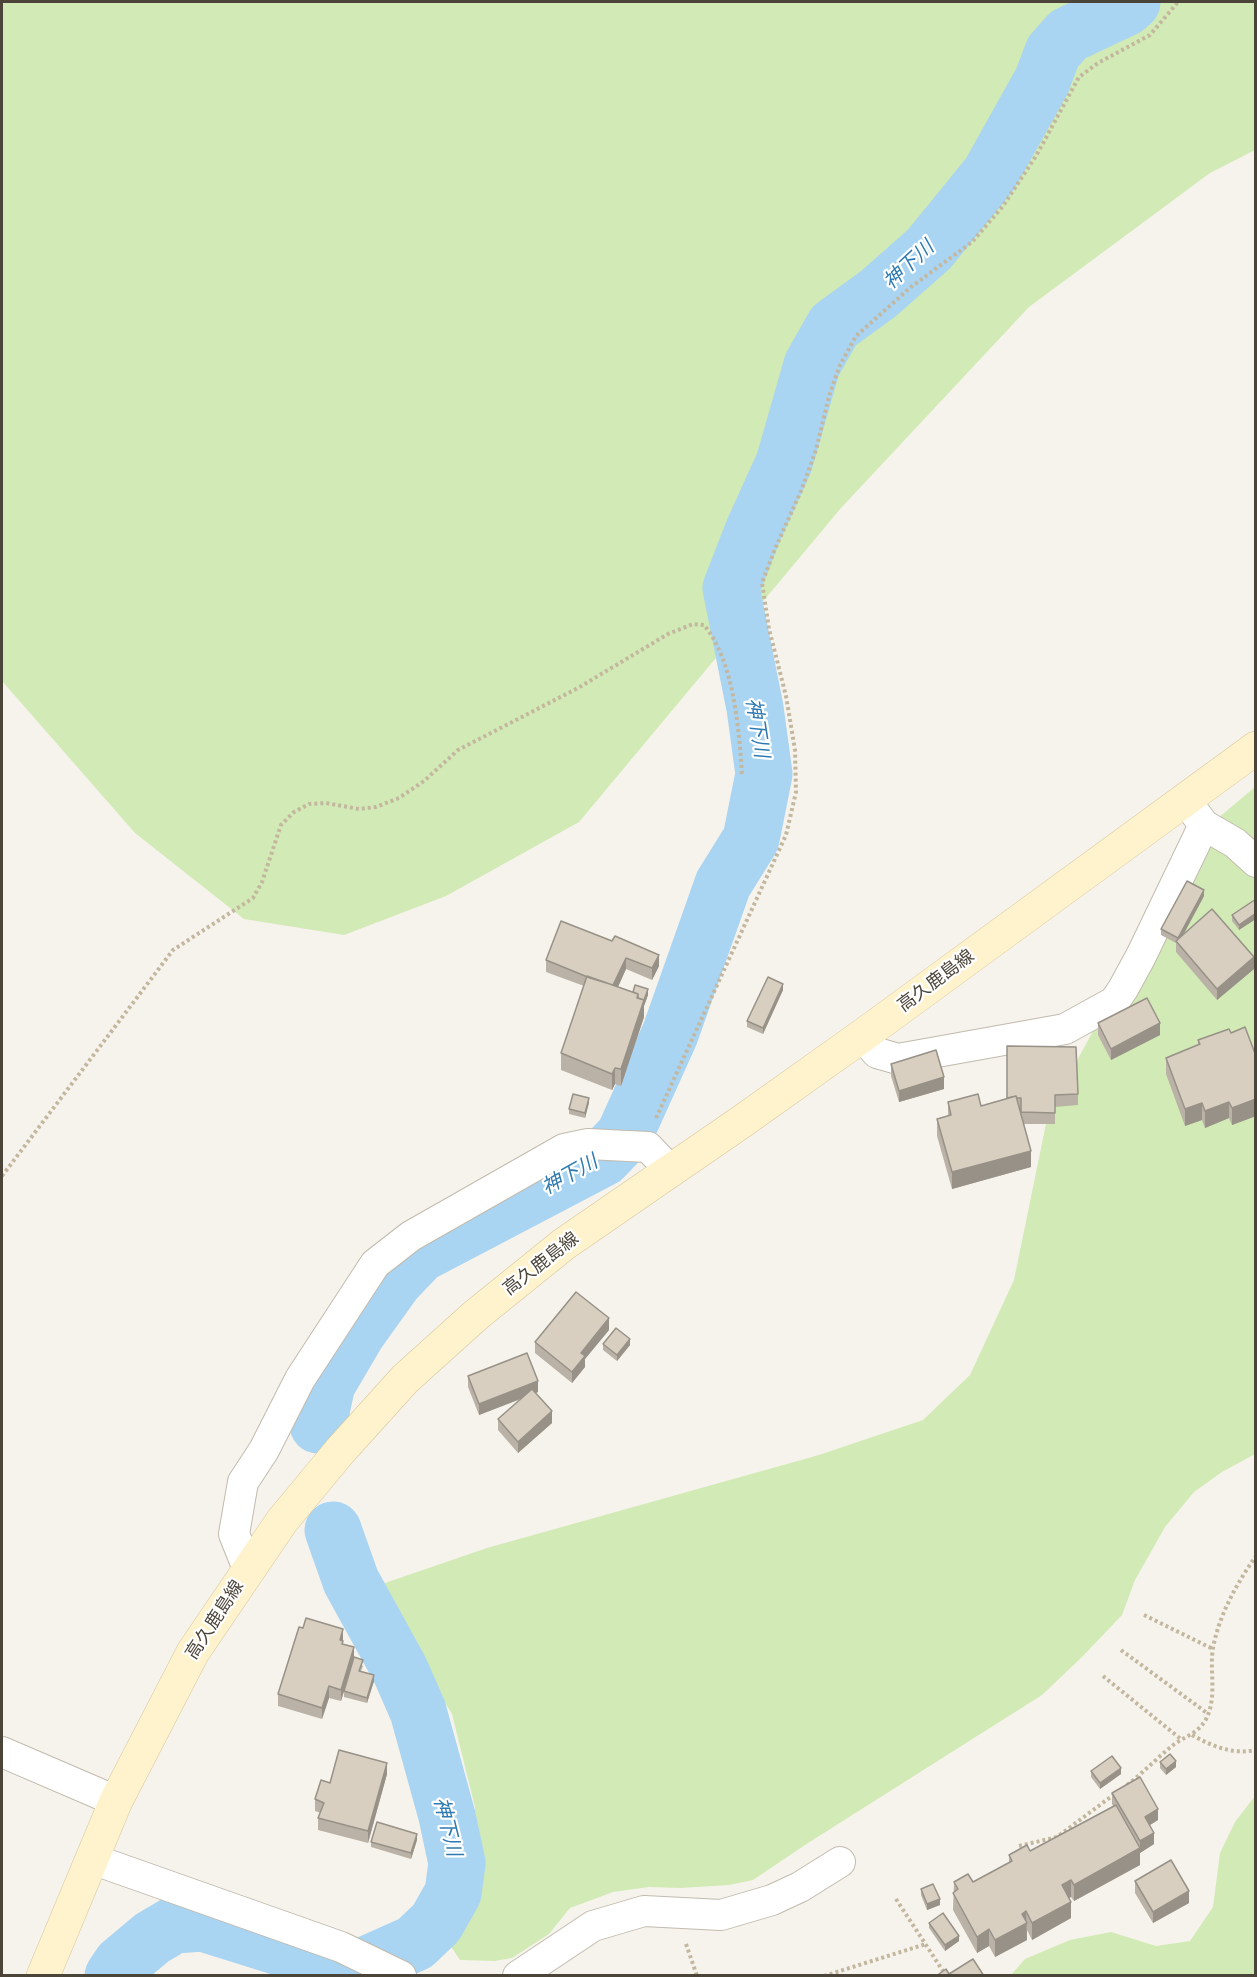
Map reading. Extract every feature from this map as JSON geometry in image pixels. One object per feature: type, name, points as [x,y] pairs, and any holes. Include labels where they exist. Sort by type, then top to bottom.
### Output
[{"type":"main road","name":"高久鹿島線","points":[[43,1976],[116,1801],[193,1652],[282,1521],[340,1451],[405,1380],[476,1315],[564,1244],[649,1154],[744,1120],[1043,902],[1195,812],[1256,748]]},
{"type":"street","points":[[862,1036],[877,1053],[898,1059],[1065,1029],[1114,1002],[1123,989],[1141,956],[1195,812],[1256,862]]},
{"type":"street","points":[[248,1569],[234,1534],[243,1482],[264,1450],[300,1379],[375,1264],[411,1236],[564,1149],[588,1144],[649,1154]]},
{"type":"street","points":[[2,1752],[116,1801]]},
{"type":"street","points":[[92,1859],[340,1947],[396,1973]]},
{"type":"street","points":[[518,1976],[593,1926],[644,1911],[721,1915],[772,1900],[800,1887],[840,1862]]},
{"type":"path","points":[[649,1154],[657,1114],[786,835],[796,792],[795,750],[786,696],[769,629],[762,583],[816,450],[829,396],[840,365],[856,336],[911,287],[972,242],[1003,206],[1036,156],[1079,77],[1098,63],[1150,36],[1178,2]]},
{"type":"path","points":[[2,1176],[173,950],[253,898],[262,882],[281,825],[294,813],[309,804],[376,807],[399,798],[424,781],[458,750],[578,688],[668,634],[693,624],[704,626],[712,635],[728,674],[740,740],[742,775]]},
{"type":"path","points":[[1019,1846],[1057,1837],[1149,1768],[1174,1744],[1192,1735],[1205,1720],[1214,1676],[1213,1649],[1223,1615],[1244,1572],[1256,1556]]},
{"type":"path","points":[[1144,1615],[1213,1649]]},
{"type":"path","points":[[1121,1650],[1207,1713]]},
{"type":"path","points":[[1103,1676],[1182,1740]]},
{"type":"path","points":[[1192,1735],[1222,1750],[1247,1752],[1256,1750]]},
{"type":"path","points":[[896,1899],[944,1971]]},
{"type":"path","points":[[824,1976],[926,1944]]},
{"type":"green space","points":[[2,2],[1255,2],[1255,150],[1210,173],[1029,307],[841,508],[579,822],[446,896],[344,935],[244,919],[135,833],[2,681]]},
{"type":"green space","points":[[1255,787],[1255,1454],[1222,1472],[1194,1492],[1165,1527],[1135,1580],[1122,1615],[1042,1695],[753,1880],[729,1885],[649,1887],[613,1892],[570,1908],[549,1934],[512,1958],[495,1961],[460,1960],[450,1945],[477,1899],[475,1807],[452,1714],[393,1619],[385,1583],[487,1548],[819,1455],[923,1420],[970,1375],[1014,1280],[1048,1114],[1148,930],[1218,818]]},
{"type":"green space","points":[[1255,1796],[1255,1975],[1011,1975],[1025,1959],[1070,1940],[1111,1932],[1156,1946],[1190,1941],[1213,1907],[1220,1853],[1235,1822]]},
{"type":"building","points":[[1187,881],[1204,890],[1178,938],[1161,929]]},
{"type":"building","points":[[1256,899],[1256,913],[1239,925],[1232,915]]},
{"type":"building","points":[[1212,909],[1254,957],[1217,989],[1176,941]]},
{"type":"building","points":[[561,921],[612,941],[615,936],[659,955],[652,968],[626,958],[613,985],[590,978],[546,960]]},
{"type":"building","points":[[587,976],[638,994],[637,998],[644,1000],[621,1069],[615,1068],[612,1074],[561,1053]]},
{"type":"building","points":[[768,977],[783,984],[763,1028],[747,1021]]},
{"type":"building","points":[[635,985],[648,989],[644,1000],[638,998],[638,994],[633,992]]},
{"type":"building","points":[[1147,998],[1160,1023],[1111,1049],[1098,1023]]},
{"type":"building","points":[[1245,1027],[1256,1056],[1256,1099],[1232,1108],[1229,1102],[1205,1111],[1202,1103],[1185,1109],[1166,1058],[1200,1044],[1198,1040],[1229,1029],[1231,1033]]},
{"type":"building","points":[[1007,1046],[1076,1047],[1078,1094],[1055,1095],[1055,1113],[1021,1112],[1021,1098],[1016,1096],[1007,1098]]},
{"type":"building","points":[[936,1050],[944,1077],[899,1091],[891,1064]]},
{"type":"building","points":[[573,1094],[589,1098],[585,1113],[569,1109]]},
{"type":"building","points":[[978,1094],[981,1106],[1016,1096],[1031,1151],[952,1172],[937,1119],[951,1115],[948,1102]]},
{"type":"building","points":[[576,1292],[609,1318],[581,1353],[585,1356],[572,1372],[535,1342]]},
{"type":"building","points":[[616,1328],[630,1339],[617,1355],[603,1344]]},
{"type":"building","points":[[527,1353],[538,1381],[479,1404],[468,1376]]},
{"type":"building","points":[[532,1389],[552,1411],[518,1442],[498,1419]]},
{"type":"building","points":[[306,1618],[343,1629],[340,1640],[343,1641],[342,1644],[354,1647],[341,1690],[329,1686],[322,1708],[278,1694],[299,1627],[303,1628]]},
{"type":"building","points":[[354,1657],[363,1660],[359,1671],[374,1675],[367,1698],[344,1691]]},
{"type":"building","points":[[339,1750],[387,1763],[368,1831],[318,1818],[324,1803],[315,1799],[321,1780],[330,1783]]},
{"type":"building","points":[[1170,1754],[1176,1761],[1166,1769],[1160,1762]]},
{"type":"building","points":[[1112,1756],[1121,1768],[1100,1783],[1091,1771]]},
{"type":"building","points":[[1140,1777],[1158,1809],[1145,1817],[1154,1833],[1140,1841],[1112,1793]]},
{"type":"building","points":[[1116,1805],[1140,1848],[1074,1885],[1071,1880],[1062,1885],[1071,1902],[1032,1923],[1026,1911],[1022,1914],[1027,1923],[995,1940],[989,1929],[977,1937],[953,1893],[958,1889],[954,1882],[968,1874],[973,1882],[1012,1861],[1009,1855],[1027,1845],[1030,1851]]},
{"type":"building","points":[[377,1822],[417,1834],[411,1853],[371,1842]]},
{"type":"building","points":[[1171,1860],[1189,1891],[1153,1912],[1135,1881]]},
{"type":"building","points":[[933,1884],[940,1899],[927,1904],[921,1889]]},
{"type":"building","points":[[943,1913],[959,1936],[945,1945],[929,1923]]},
{"type":"building","points":[[973,1959],[984,1976],[936,1976],[946,1969],[949,1974]]},
{"type":"waterway","name":"神下川","points":[[318,1425],[327,1384],[357,1333],[395,1280],[420,1254],[603,1158],[624,1136],[670,1034],[723,884],[751,839],[764,774],[755,708],[731,588],[754,529],[784,463],[812,365],[834,326],[878,294],[929,249],[990,174],[1042,81],[1053,52],[1068,35],[1125,8],[1132,2]]},
{"type":"waterway","name":"神下川","points":[[113,1976],[121,1964],[152,1938],[174,1925],[203,1923],[340,1966],[359,1968],[415,1943],[436,1923],[453,1893],[457,1863],[447,1816],[418,1711],[400,1670],[351,1581],[333,1530]]}]
